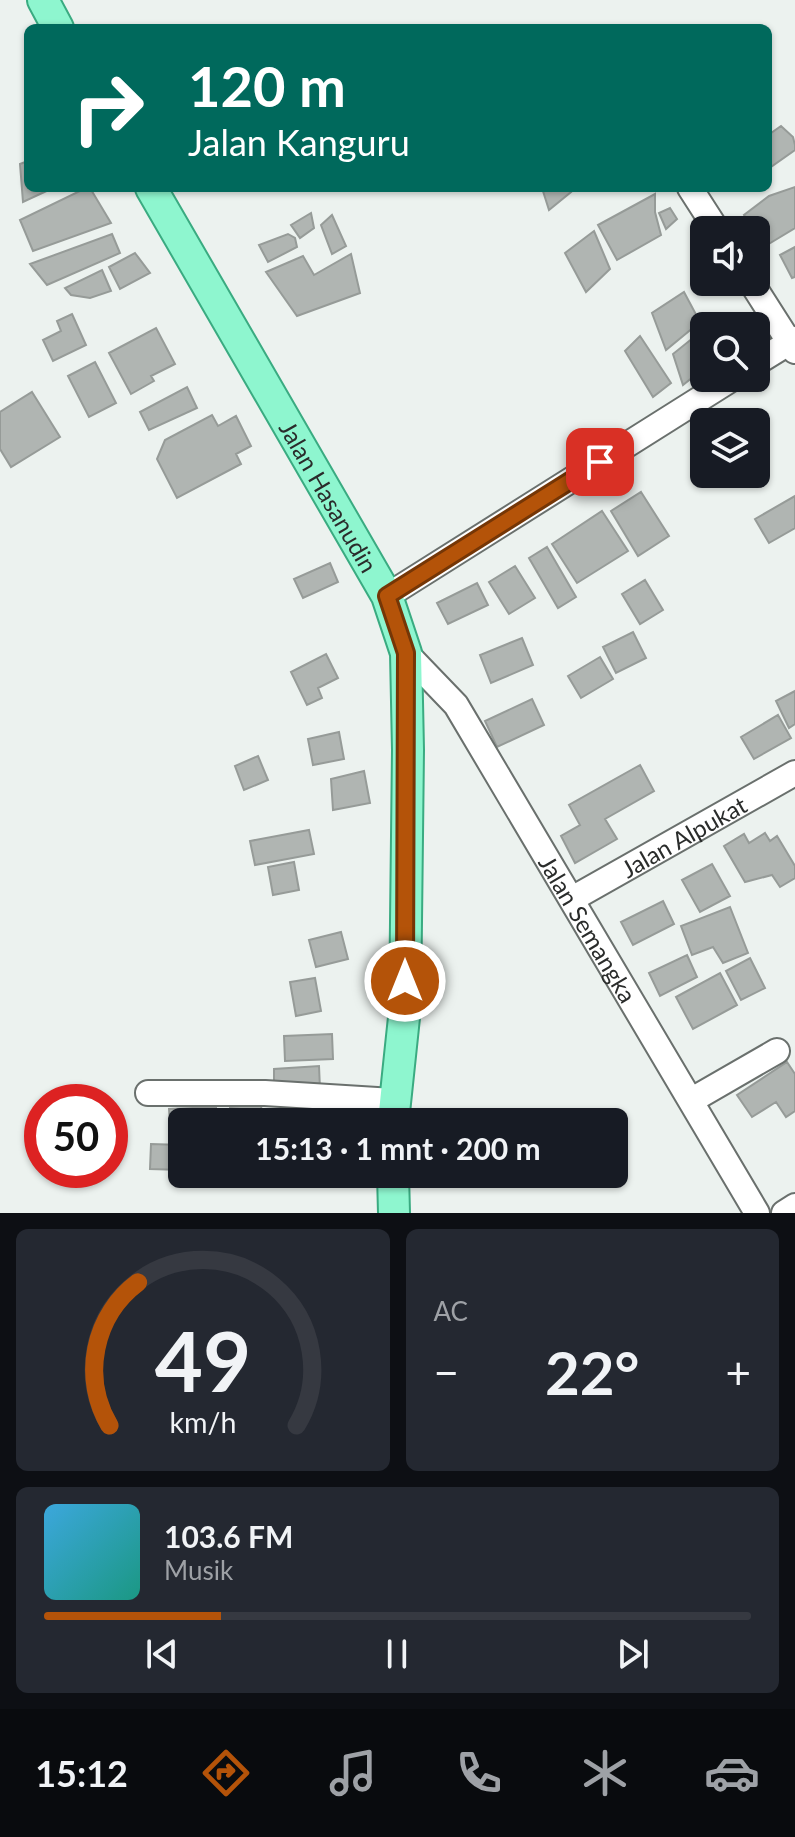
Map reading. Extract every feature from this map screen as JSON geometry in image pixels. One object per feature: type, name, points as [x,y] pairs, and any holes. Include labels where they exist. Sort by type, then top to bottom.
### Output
[{"type":"main road","points":[[43,0],[56,24]]},
{"type":"main road","name":"Jalan Hasanudin","points":[[153,192],[387,596],[406,653],[405,1008],[393,1108]]},
{"type":"main road","points":[[393,1188],[394,1213]]},
{"type":"street","points":[[693,192],[708,216]]},
{"type":"street","points":[[760,296],[793,344],[770,356]]},
{"type":"street","points":[[387,596],[711,392]]},
{"type":"street","name":"Jalan Semangka","points":[[406,653],[456,705],[692,1100],[747,1211]]},
{"type":"street","name":"Jalan Alpukat","points":[[572,899],[795,773]]},
{"type":"street","points":[[692,1100],[777,1051]]},
{"type":"street","points":[[148,1093],[265,1093],[366,1108]]},
{"type":"street","points":[[784,1213],[795,1206]]},
{"type":"building","points":[[781,126],[793,137],[795,150],[772,166],[772,132]]},
{"type":"building","points":[[24,162],[24,192],[44,192],[23,202],[20,164]]},
{"type":"building","points":[[795,187],[795,228],[770,243],[770,216],[744,215],[769,196]]},
{"type":"building","points":[[78,192],[92,192],[111,223],[33,251],[20,220]]},
{"type":"building","points":[[543,192],[571,192],[549,210]]},
{"type":"building","points":[[655,194],[655,212],[661,235],[617,260],[598,225]]},
{"type":"building","points":[[670,208],[677,219],[666,229],[659,213]]},
{"type":"building","points":[[311,213],[314,228],[300,238],[291,225]]},
{"type":"building","points":[[332,215],[346,246],[332,254],[321,225]]},
{"type":"building","points":[[594,231],[610,269],[586,292],[565,253]]},
{"type":"building","points":[[112,234],[120,253],[47,285],[30,264]]},
{"type":"building","points":[[288,234],[295,238],[297,247],[268,262],[259,245]]},
{"type":"building","points":[[795,247],[795,277],[792,278],[780,255]]},
{"type":"building","points":[[135,253],[150,273],[120,289],[109,267]]},
{"type":"building","points":[[351,254],[360,293],[297,316],[266,272],[303,256],[314,275]]},
{"type":"building","points":[[102,270],[111,291],[90,298],[71,295],[65,288]]},
{"type":"building","points":[[684,292],[695,312],[690,312],[690,330],[666,350],[652,313]]},
{"type":"building","points":[[72,314],[86,345],[53,361],[43,340],[61,331],[57,321]]},
{"type":"building","points":[[156,328],[175,364],[151,376],[154,381],[131,394],[109,353]]},
{"type":"building","points":[[640,336],[671,383],[653,397],[625,351]]},
{"type":"building","points":[[690,340],[690,379],[683,385],[673,354]]},
{"type":"building","points":[[95,362],[116,403],[89,417],[68,376]]},
{"type":"building","points":[[187,387],[197,408],[149,430],[140,412]]},
{"type":"building","points":[[32,392],[60,437],[11,467],[0,449],[0,412]]},
{"type":"building","points":[[212,415],[218,426],[236,416],[251,446],[236,454],[241,464],[177,498],[157,459],[165,440]]},
{"type":"building","points":[[641,492],[669,536],[638,556],[611,511]]},
{"type":"building","points":[[795,496],[795,528],[769,543],[755,519]]},
{"type":"building","points":[[602,511],[628,551],[577,583],[552,544]]},
{"type":"building","points":[[547,547],[576,597],[558,608],[529,558]]},
{"type":"building","points":[[330,563],[338,582],[303,598],[294,579]]},
{"type":"building","points":[[515,566],[535,598],[509,614],[489,582]]},
{"type":"building","points":[[645,580],[663,610],[640,624],[622,594]]},
{"type":"building","points":[[477,583],[488,605],[448,624],[437,603]]},
{"type":"building","points":[[633,632],[646,658],[616,673],[603,647]]},
{"type":"building","points":[[522,638],[533,665],[491,683],[480,655]]},
{"type":"building","points":[[326,654],[338,678],[318,688],[322,698],[307,705],[291,672]]},
{"type":"building","points":[[600,657],[613,679],[581,698],[568,676]]},
{"type":"building","points":[[795,691],[795,724],[789,728],[776,701]]},
{"type":"building","points":[[532,699],[544,725],[497,747],[485,721]]},
{"type":"building","points":[[778,715],[791,738],[754,759],[741,737]]},
{"type":"building","points":[[339,732],[344,759],[313,765],[308,739]]},
{"type":"building","points":[[258,756],[268,780],[244,790],[235,766]]},
{"type":"building","points":[[640,765],[654,791],[605,819],[617,839],[575,863],[561,836],[580,825],[569,805]]},
{"type":"building","points":[[364,771],[370,803],[333,810],[331,779]]},
{"type":"building","points":[[309,830],[314,854],[255,865],[250,841]]},
{"type":"building","points":[[765,833],[770,841],[777,836],[795,866],[795,878],[780,887],[772,875],[745,882],[724,846],[744,834],[749,843]]},
{"type":"building","points":[[294,862],[299,890],[273,895],[268,867]]},
{"type":"building","points":[[712,864],[730,896],[700,912],[682,880]]},
{"type":"building","points":[[663,901],[674,924],[633,945],[621,922]]},
{"type":"building","points":[[730,907],[748,953],[723,963],[713,947],[692,955],[681,926]]},
{"type":"building","points":[[341,932],[348,959],[316,967],[309,940]]},
{"type":"building","points":[[687,955],[697,977],[660,996],[649,973]]},
{"type":"building","points":[[750,958],[765,988],[741,1000],[726,971]]},
{"type":"building","points":[[720,973],[737,1005],[693,1029],[676,997]]},
{"type":"building","points":[[315,978],[321,1011],[296,1016],[290,982]]},
{"type":"building","points":[[332,1034],[333,1059],[285,1061],[284,1036]]},
{"type":"building","points":[[787,1062],[795,1074],[795,1111],[786,1117],[776,1102],[752,1117],[737,1095]]},
{"type":"building","points":[[319,1066],[320,1089],[274,1085],[274,1069]]},
{"type":"building","points":[[261,1104],[261,1108],[230,1108]]},
{"type":"building","points":[[287,1104],[342,1105],[342,1108],[287,1108]]},
{"type":"building","points":[[151,1144],[168,1145],[168,1170],[150,1169]]},
{"type":"route","points":[[405,981],[406,653],[387,596],[600,462]]}]
